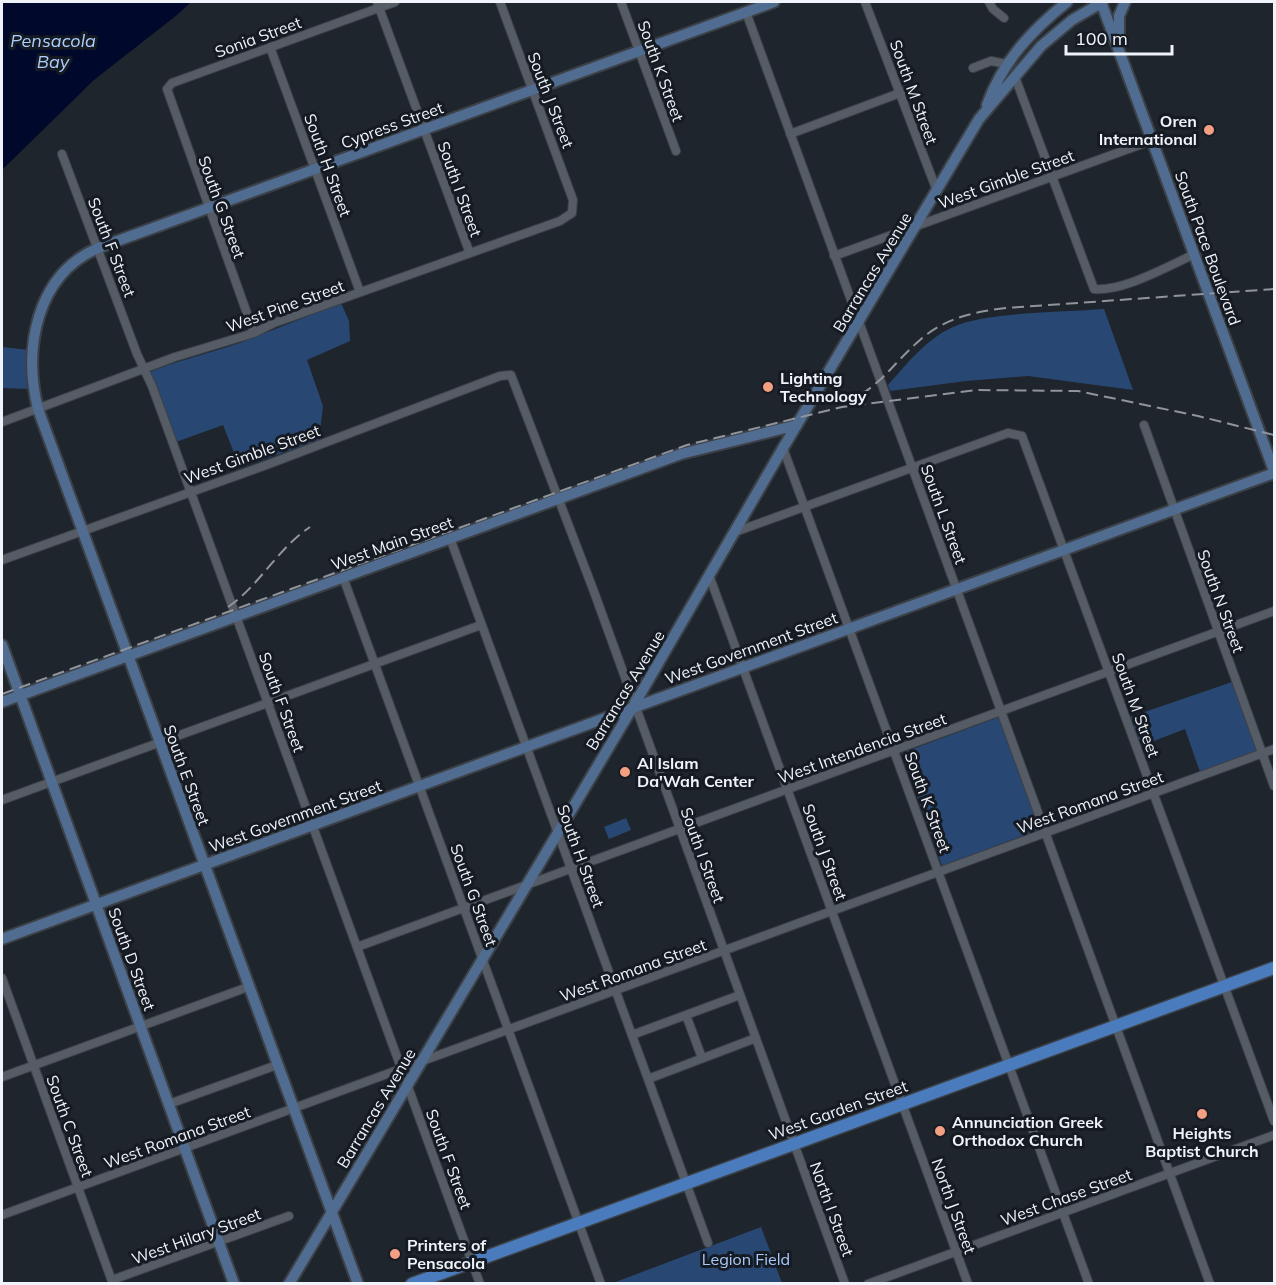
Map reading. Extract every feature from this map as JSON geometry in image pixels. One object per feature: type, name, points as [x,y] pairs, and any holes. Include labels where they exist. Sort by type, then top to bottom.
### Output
[{"type":"main road","name":"West Garden Street","points":[[412,1284],[1275,968]]},
{"type":"street","name":"Sonia Street","points":[[167,89],[172,83],[378,4],[395,2]]},
{"type":"street","name":"South J Street","points":[[500,2],[575,208]]},
{"type":"street","name":"South K Street","points":[[621,2],[676,151]]},
{"type":"street","name":"Cypress Street","points":[[42,306],[62,273],[81,256],[98,248],[774,2]]},
{"type":"street","name":"South M Street","points":[[865,2],[938,192]]},
{"type":"street","points":[[989,2],[993,9],[1004,18]]},
{"type":"street","name":"Barrancas Avenue","points":[[289,1284],[634,705],[783,448],[938,192],[985,111],[993,88],[1007,64],[1035,29],[1067,2]]},
{"type":"street","name":"Barrancas Avenue","points":[[985,111],[1055,33],[1102,2]]},
{"type":"street","name":"South Pace Boulevard","points":[[1102,2],[1275,472]]},
{"type":"street","points":[[1120,51],[1119,16],[1125,2]]},
{"type":"street","name":"South I Street","points":[[378,4],[469,251]]},
{"type":"street","name":"South L Street","points":[[746,12],[1210,1284]]},
{"type":"street","name":"South H Street","points":[[270,47],[360,292]]},
{"type":"street","points":[[973,68],[991,61],[1007,64]]},
{"type":"street","points":[[1015,77],[1094,289],[1126,283],[1195,254]]},
{"type":"street","name":"South G Street","points":[[167,89],[254,333]]},
{"type":"street","points":[[790,134],[908,90]]},
{"type":"street","name":"West Gimble Street","points":[[834,256],[1153,140]]},
{"type":"street","name":"South F Street","points":[[62,154],[190,491],[480,1284]]},
{"type":"street","name":"West Pine Street","points":[[2,422],[175,357],[254,333],[274,323],[560,220],[572,213],[575,208]]},
{"type":"street","name":"South E Street","points":[[42,306],[33,340],[32,361],[38,409],[358,1284]]},
{"type":"street","name":"South I Street","points":[[511,375],[559,498],[794,1143]]},
{"type":"street","name":"West Gimble Street","points":[[2,560],[500,376],[511,375]]},
{"type":"street","name":"West Main Street","points":[[2,702],[693,450],[797,425]]},
{"type":"street","name":"South N Street","points":[[1144,425],[1275,786]]},
{"type":"street","name":"South M Street","points":[[913,467],[1008,433],[1020,435],[1025,440],[1275,1121]]},
{"type":"street","name":"South K Street","points":[[783,448],[1089,1284]]},
{"type":"street","points":[[735,532],[913,467]]},
{"type":"street","name":"West Government Street","points":[[2,939],[526,747],[634,705],[744,667],[1275,472]]},
{"type":"street","name":"South H Street","points":[[450,538],[708,1243]]},
{"type":"street","name":"South J Street","points":[[709,575],[903,1103]]},
{"type":"street","name":"South G Street","points":[[343,577],[602,1284]]},
{"type":"street","name":"West Intendencia Street","points":[[357,947],[1275,611]]},
{"type":"street","points":[[2,800],[481,625]]},
{"type":"street","name":"South D Street","points":[[2,645],[234,1284]]},
{"type":"street","name":"West Romana Street","points":[[2,1215],[1275,749]]},
{"type":"street","name":"South C Street","points":[[2,978],[113,1282]]},
{"type":"street","points":[[2,1077],[248,987]]},
{"type":"street","points":[[632,1035],[740,994]]},
{"type":"street","points":[[686,1014],[702,1058]]},
{"type":"street","points":[[648,1079],[756,1038]]},
{"type":"street","points":[[169,1104],[277,1065]]},
{"type":"street","name":"North J Street","points":[[903,1103],[968,1284]]},
{"type":"street","name":"West Chase Street","points":[[867,1284],[1275,1135]]},
{"type":"street","name":"North I Street","points":[[794,1143],[845,1284]]},
{"type":"street","name":"West Hilary Street","points":[[113,1282],[289,1216]]},
{"type":"green space","points":[[341,303],[349,321],[350,341],[307,360],[323,406],[319,440],[240,468],[223,425],[176,442],[150,372],[242,342]]},
{"type":"green space","points":[[1104,309],[1133,390],[1028,376],[890,391],[888,385],[918,353],[934,338],[953,327],[984,318]]},
{"type":"green space","points":[[2,347],[29,350],[30,389],[2,388]]},
{"type":"green space","points":[[1232,682],[1258,751],[1200,772],[1185,729],[1141,746],[1130,717]]},
{"type":"green space","points":[[999,717],[1041,829],[942,866],[902,753]]},
{"type":"green space","points":[[626,818],[631,830],[609,839],[604,827]]},
{"type":"green space","name":"Legion Field","points":[[761,1227],[782,1283],[613,1283]]},
{"type":"water","name":"Pensacola Bay","points":[[2,2],[191,2],[94,80],[2,170]]},
{"type":"railway","points":[[845,403],[868,390],[930,332],[949,321],[971,314],[1006,308],[1274,289]]},
{"type":"railway","points":[[2,694],[687,445],[842,407],[977,390],[1078,391],[1198,416],[1274,435]]},
{"type":"railway","points":[[228,607],[250,588],[298,536],[310,527]]},
{"type":"place","name":"Oren International","points":[[1209,130]]},
{"type":"place","name":"Lighting Technology","points":[[768,387]]},
{"type":"place","name":"Al Islam Da'Wah Center","points":[[625,772]]},
{"type":"place","name":"Heights Baptist Church","points":[[1202,1114]]},
{"type":"place","name":"Annunciation Greek Orthodox Church","points":[[940,1131]]},
{"type":"place","name":"Printers of Pensacola","points":[[395,1254]]}]
